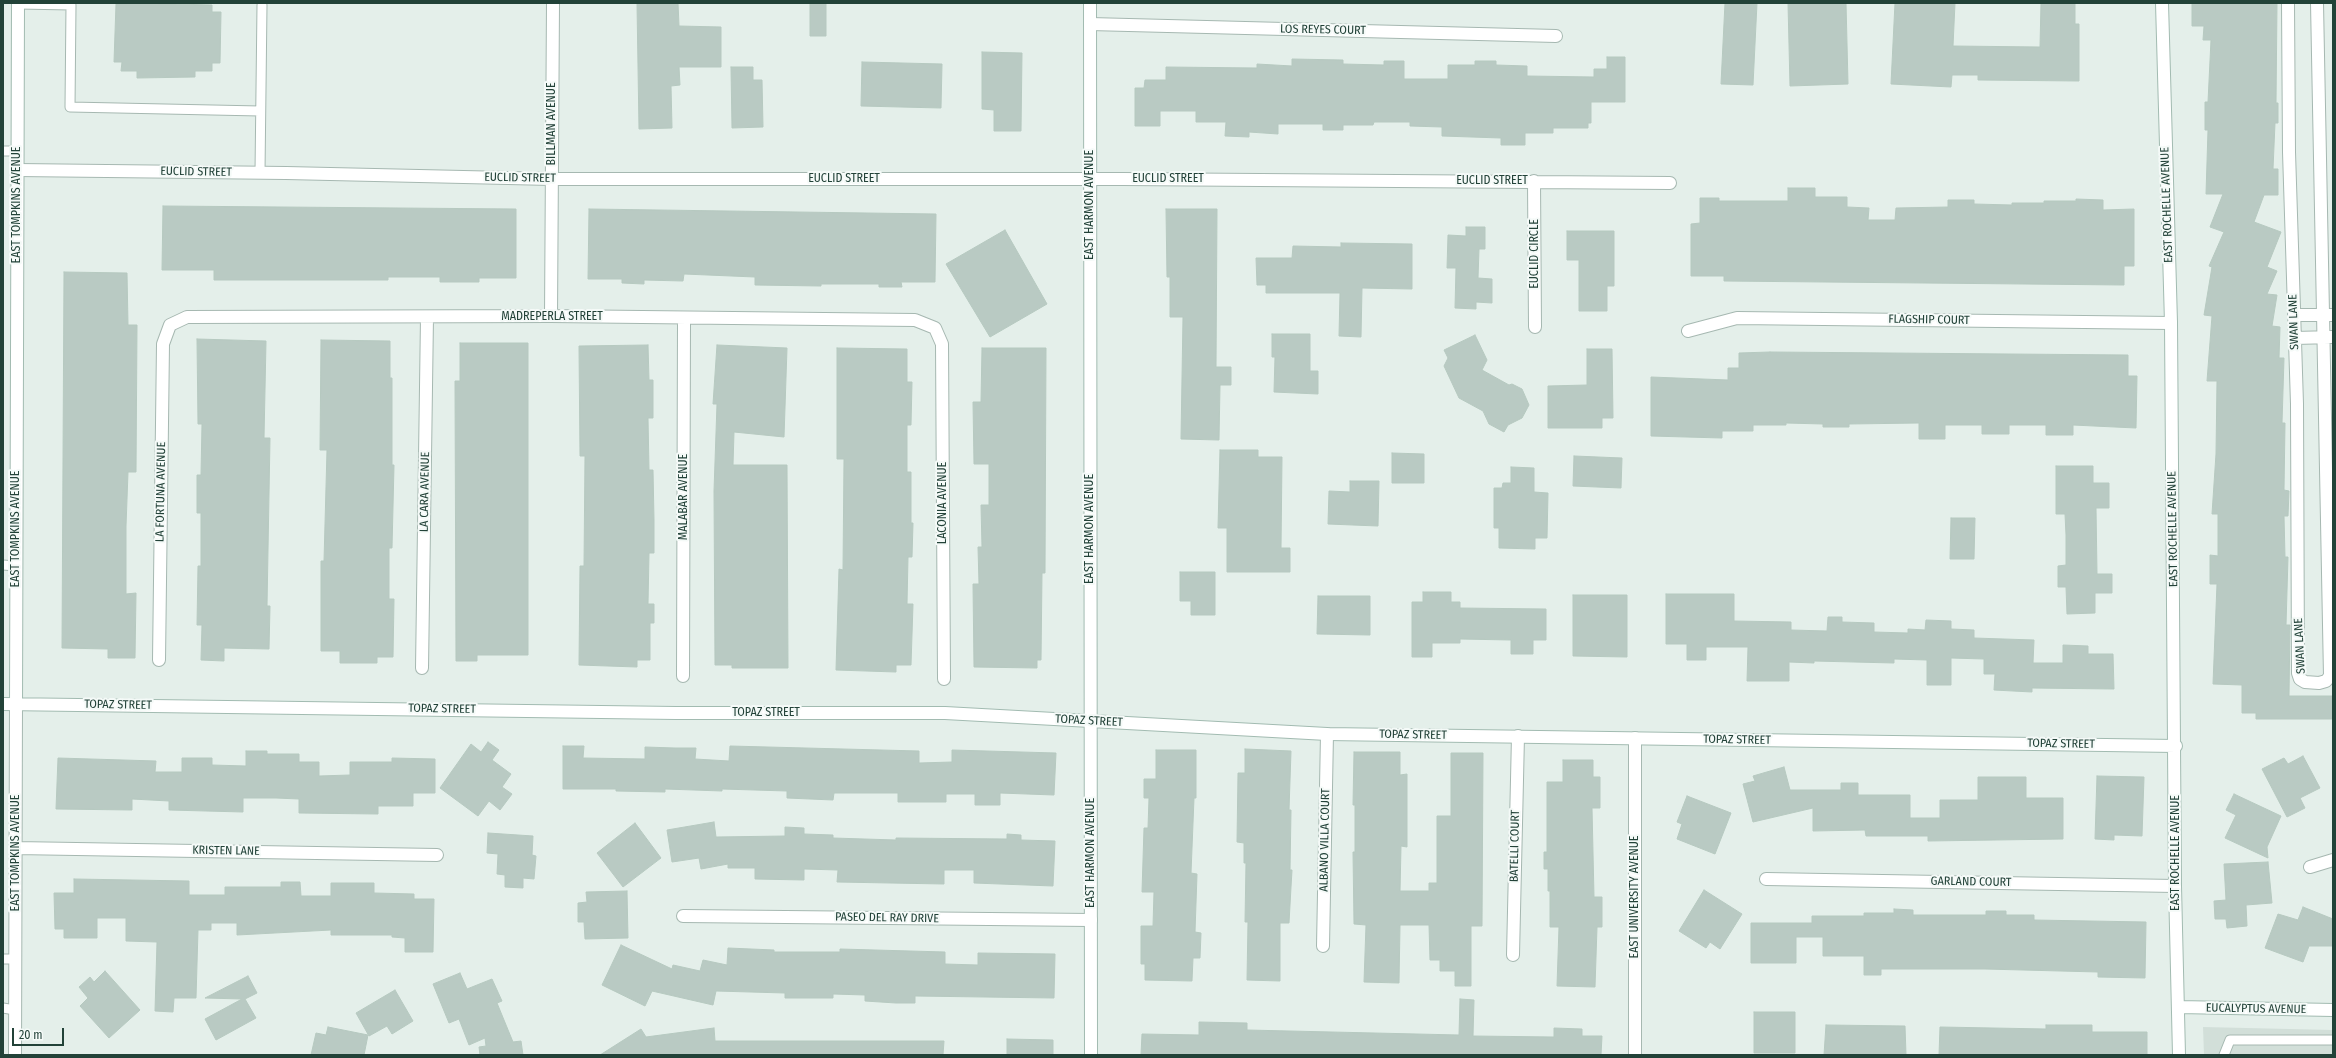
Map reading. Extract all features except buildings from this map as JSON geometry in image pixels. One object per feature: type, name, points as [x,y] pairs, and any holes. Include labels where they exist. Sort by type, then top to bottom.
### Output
[{"type":"street","name":"BILLMAN AVENUE","points":[[551,316],[553,3]]},
{"type":"street","name":"EAST HARMON AVENUE","points":[[1090,3],[1091,1055]]},
{"type":"street","name":"EAST ROCHELLE AVENUE","points":[[2162,3],[2171,323],[2176,746],[2175,886],[2179,1055]]},
{"type":"street","name":"SWAN LANE","points":[[2288,3],[2295,338],[2298,673],[2300,679],[2305,682],[2319,683],[2326,681],[2330,676],[2328,315],[2317,3]]},
{"type":"street","name":"EAST TOMPKINS AVENUE","points":[[16,1055],[9,1009],[9,958],[16,848],[18,4]]},
{"type":"street","name":"LOS REYES COURT","points":[[1090,24],[1556,36]]},
{"type":"street","name":"EUCLID STREET","points":[[17,170],[260,172],[552,179],[1090,179],[1670,183]]},
{"type":"street","name":"EUCLID CIRCLE","points":[[1534,181],[1535,327]]},
{"type":"street","points":[[2294,315],[2328,315]]},
{"type":"street","name":"MADREPERLA STREET","points":[[170,325],[187,317],[551,316],[684,319],[915,320],[935,328]]},
{"type":"street","name":"LA CARA AVENUE","points":[[422,668],[428,317]]},
{"type":"street","name":"FLAGSHIP COURT","points":[[1688,331],[1737,318],[2171,323]]},
{"type":"street","name":"MALABAR AVENUE","points":[[684,319],[684,676]]},
{"type":"street","name":"LA FORTUNA AVENUE","points":[[159,660],[163,344],[170,325]]},
{"type":"street","name":"LACONIA AVENUE","points":[[935,328],[942,344],[944,679]]},
{"type":"street","points":[[2295,338],[2328,337]]},
{"type":"street","name":"TOPAZ STREET","points":[[3,704],[676,713],[945,713],[1327,734],[2176,746]]},
{"type":"street","name":"ALBANO VILLA COURT","points":[[1323,946],[1327,734]]},
{"type":"street","name":"BATELLI COURT","points":[[1513,955],[1518,736]]},
{"type":"street","name":"EAST UNIVERSITY AVENUE","points":[[1635,738],[1635,1055]]},
{"type":"street","name":"KRISTEN LANE","points":[[16,848],[437,855]]},
{"type":"street","points":[[2310,867],[2333,860]]},
{"type":"street","name":"GARLAND COURT","points":[[1766,878],[2175,886]]},
{"type":"street","name":"PASEO DEL RAY DRIVE","points":[[683,916],[1091,920]]},
{"type":"street","name":"EUCALYPTUS AVENUE","points":[[2179,1007],[2333,1010]]},
{"type":"lane","points":[[18,4],[71,5],[70,107],[260,111]]},
{"type":"lane","points":[[260,172],[262,5]]},
{"type":"lane","points":[[3,151],[17,151]]},
{"type":"lane","points":[[3,565],[16,566]]},
{"type":"lane","points":[[2224,1055],[2230,1040],[2333,1040]]},
{"type":"shaded area","points":[[2203,1027],[2333,1030],[2333,1055],[2204,1055]]}]
